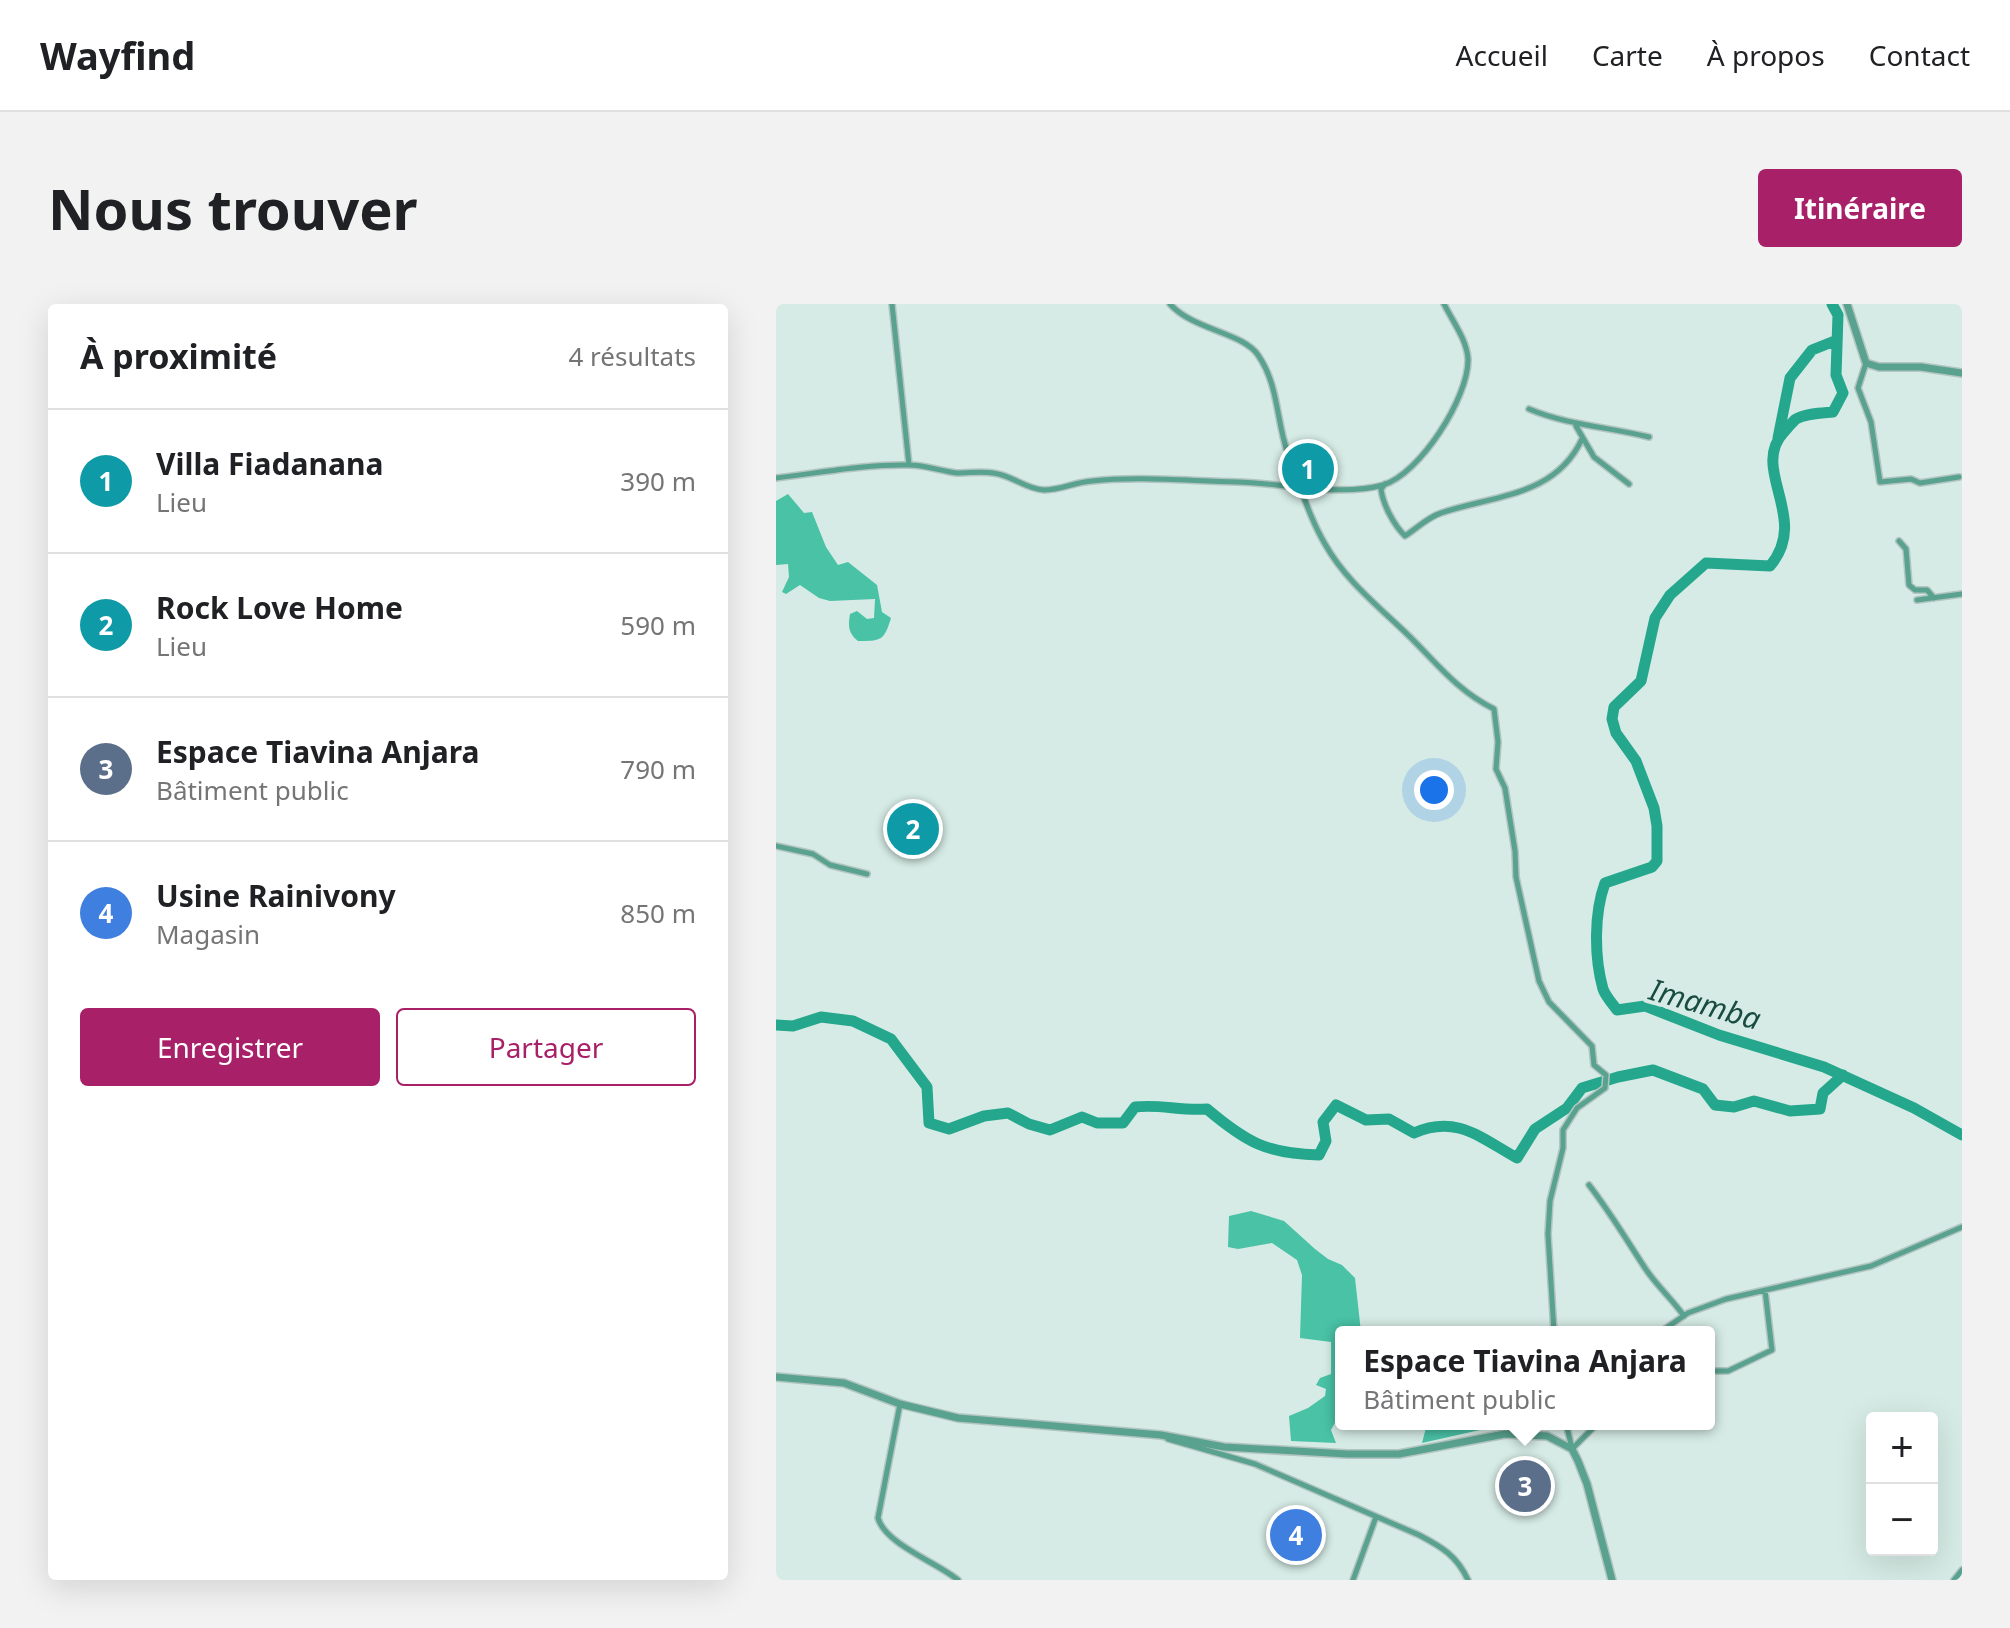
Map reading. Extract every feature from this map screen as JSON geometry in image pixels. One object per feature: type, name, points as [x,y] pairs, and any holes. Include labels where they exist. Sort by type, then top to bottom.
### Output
[{"type":"street","points":[[892,304],[909,465]]},
{"type":"street","points":[[1170,304],[1186,318],[1255,351],[1276,391],[1280,431],[1308,513],[1326,546],[1359,589],[1469,697],[1494,709],[1498,742],[1496,769],[1505,788],[1516,877],[1539,981],[1549,1002],[1592,1046],[1594,1065],[1606,1075],[1605,1088],[1577,1108],[1563,1130],[1563,1148],[1550,1201],[1548,1234],[1554,1326]]},
{"type":"street","points":[[1444,304],[1466,351],[1467,376],[1447,420],[1431,445],[1401,475],[1381,489],[1396,526],[1405,536],[1438,513],[1527,490],[1544,482],[1574,456],[1582,439]]},
{"type":"street","points":[[1847,304],[1866,363],[1858,388],[1871,422],[1880,482],[1911,479],[1920,483],[1959,477]]},
{"type":"street","points":[[1866,363],[1879,367],[1921,367],[1962,373]]},
{"type":"street","points":[[1529,409],[1575,425],[1611,428],[1649,437]]},
{"type":"street","points":[[1575,425],[1594,457],[1629,484]]},
{"type":"street","points":[[776,478],[909,465],[951,472],[990,472],[1043,490],[1089,481],[1118,480],[1334,489],[1385,484]]},
{"type":"street","points":[[1899,541],[1906,549],[1909,585],[1915,590],[1927,590],[1934,598]]},
{"type":"street","points":[[1917,600],[1962,594]]},
{"type":"street","points":[[776,846],[813,854],[830,865],[867,874]]},
{"type":"street","points":[[1589,1185],[1619,1224],[1621,1233],[1646,1270],[1684,1316]]},
{"type":"street","points":[[1669,1326],[1684,1316],[1726,1299],[1871,1266],[1962,1227]]},
{"type":"street","points":[[1715,1371],[1728,1371],[1772,1350],[1765,1290]]},
{"type":"street","points":[[776,1377],[844,1383],[900,1404],[958,1418],[1161,1435],[1224,1447],[1370,1454],[1420,1451],[1505,1434],[1547,1436],[1572,1449]]},
{"type":"street","points":[[900,1404],[880,1506],[880,1526],[913,1553],[958,1580]]},
{"type":"street","points":[[1505,1434],[1512,1430]]},
{"type":"street","points":[[1567,1430],[1587,1484],[1612,1580]]},
{"type":"street","points":[[1572,1449],[1591,1430]]},
{"type":"street","points":[[1161,1435],[1255,1464],[1445,1548],[1461,1564],[1468,1580]]},
{"type":"street","points":[[1353,1580],[1376,1517]]},
{"type":"street","points":[[1954,1580],[1962,1570]]},
{"type":"green space","points":[[788,494],[804,513],[812,512],[826,547],[838,565],[848,562],[877,585],[882,612],[891,618],[880,638],[858,641],[849,625],[850,614],[857,611],[867,619],[874,618],[875,599],[830,601],[819,598],[800,585],[786,594],[782,592],[789,577],[788,564],[776,565],[776,501]]},
{"type":"green space","points":[[1251,1211],[1284,1221],[1315,1249],[1342,1265],[1355,1278],[1360,1326],[1335,1326],[1335,1423],[1331,1430],[1336,1443],[1291,1441],[1289,1416],[1325,1396],[1326,1389],[1316,1385],[1320,1378],[1331,1374],[1331,1342],[1300,1338],[1302,1275],[1297,1260],[1272,1243],[1238,1249],[1228,1247],[1229,1216]]},
{"type":"green space","points":[[1425,1430],[1480,1430],[1422,1443]]},
{"type":"waterway","name":"Imamba","points":[[1832,304],[1838,315],[1836,375],[1843,393],[1833,412],[1796,419],[1775,446],[1773,462],[1785,530],[1781,548],[1770,566],[1706,563],[1670,595],[1655,618],[1641,681],[1614,707],[1612,719],[1616,733],[1636,761],[1654,808],[1657,861],[1652,867],[1605,883],[1597,921],[1600,976],[1604,992],[1617,1010],[1645,1006],[1719,1035],[1824,1067],[1914,1108],[1962,1135]]},
{"type":"waterway","name":"Imamba","points":[[1778,438],[1790,378],[1812,350],[1837,340]]},
{"type":"waterway","points":[[776,1025],[793,1026],[821,1017],[853,1021],[891,1039],[927,1087],[929,1123],[949,1129],[984,1116],[1008,1113],[1050,1130],[1082,1117],[1097,1123],[1123,1123],[1135,1107],[1207,1109],[1258,1144],[1285,1152],[1319,1155],[1326,1141],[1323,1122],[1336,1105],[1366,1120],[1389,1119],[1414,1133],[1429,1128],[1456,1127],[1480,1136],[1517,1158],[1535,1129],[1567,1108],[1582,1088],[1618,1077],[1653,1070],[1703,1089],[1715,1105],[1734,1107],[1754,1101],[1790,1111],[1820,1109],[1823,1093],[1843,1075]]},
{"type":"place","name":"Villa Fiadanana","points":[[1308,469]]},
{"type":"place","name":"Rock Love Home","points":[[913,829]]},
{"type":"place","name":"Espace Tiavina Anjara","points":[[1525,1486]]},
{"type":"place","name":"Usine Rainivony","points":[[1296,1535]]}]
